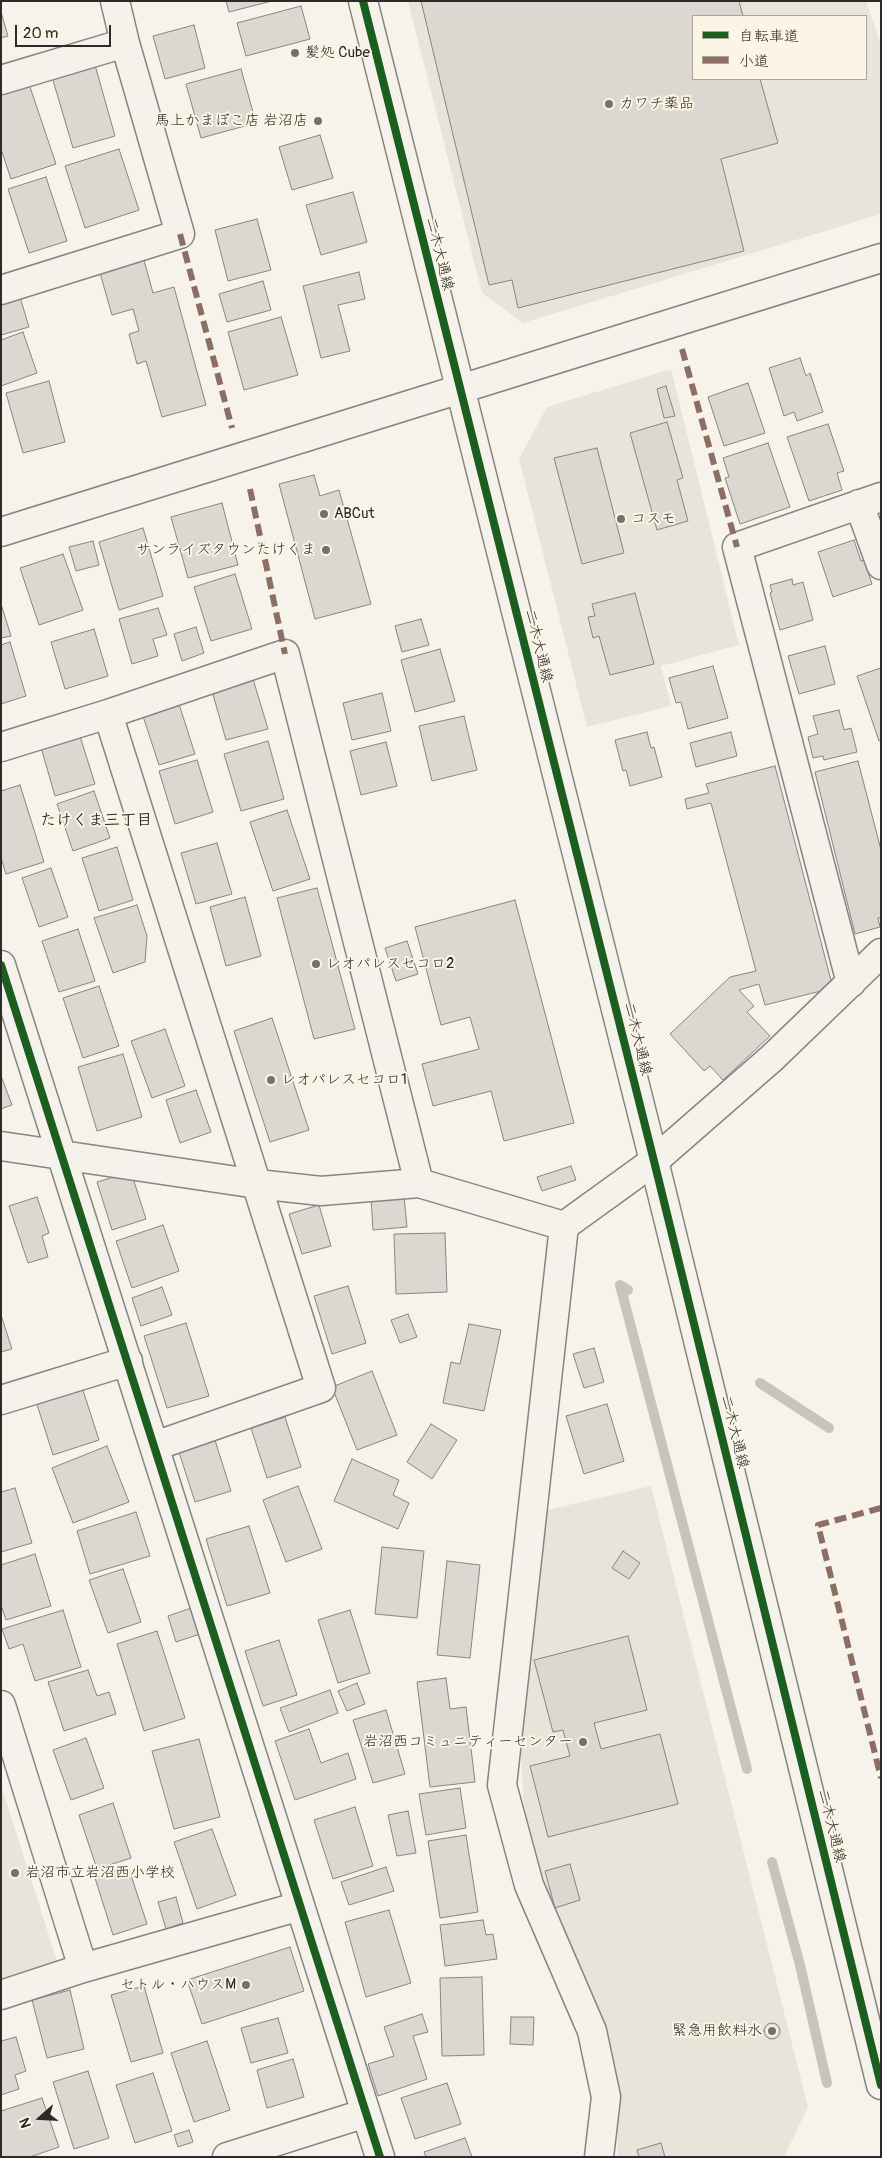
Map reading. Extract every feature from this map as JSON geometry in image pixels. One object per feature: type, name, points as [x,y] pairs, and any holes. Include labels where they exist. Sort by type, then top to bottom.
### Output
[{"type":"street","points":[[1,290],[180,234],[115,1]]},
{"type":"street","name":"二木大通線","points":[[362,1],[654,1161],[881,2085]]},
{"type":"street","points":[[1,80],[125,42]]},
{"type":"street","points":[[1,532],[881,258]]},
{"type":"street","points":[[851,983],[737,548],[870,500],[881,565]]},
{"type":"street","points":[[1,747],[108,714],[285,654],[419,1183]]},
{"type":"street","points":[[108,714],[321,1388],[155,1446]]},
{"type":"street","points":[[599,2157],[606,2097],[592,2031],[529,1885],[502,1785],[564,1226],[654,1161],[772,1058],[881,953]]},
{"type":"street","points":[[1,965],[380,2157]]},
{"type":"street","points":[[1,1146],[257,1184],[321,1191],[419,1183],[564,1226]]},
{"type":"street","points":[[1,1400],[128,1360]]},
{"type":"street","points":[[1,1705],[84,1968]]},
{"type":"street","points":[[1,1995],[84,1968],[300,1906]]},
{"type":"street","points":[[227,2157],[366,2113]]},
{"type":"shaded area","points":[[408,1],[866,1],[881,44],[881,214],[523,323],[482,293]]},
{"type":"shaded area","name":"コスモ","points":[[671,369],[739,645],[661,666],[671,706],[587,727],[519,459],[547,407]]},
{"type":"shaded area","points":[[651,1486],[808,2107],[784,2157],[617,2157],[618,2107],[606,2029],[543,1891],[524,1805],[520,1739],[543,1511]]},
{"type":"shaded area","name":"岩沼市立岩沼西小学校","points":[[1,1785],[57,1961],[1,1979]]},
{"type":"building","points":[[226,1],[272,1],[229,12]]},
{"type":"building","points":[[421,1],[739,1],[743,15],[692,15],[692,80],[760,80],[778,143],[721,159],[744,251],[518,308],[512,280],[489,285]]},
{"type":"building","points":[[301,6],[310,39],[246,56],[237,23]]},
{"type":"building","points":[[1,12],[8,36],[1,38]]},
{"type":"building","points":[[194,25],[205,68],[165,79],[153,36]]},
{"type":"building","points":[[95,65],[115,136],[73,148],[52,77]]},
{"type":"building","points":[[241,69],[256,123],[201,138],[186,84]]},
{"type":"building","points":[[29,84],[56,164],[11,179],[1,149],[1,94]]},
{"type":"building","points":[[320,135],[333,178],[292,190],[279,147]]},
{"type":"building","points":[[119,149],[139,210],[85,228],[65,166]]},
{"type":"building","points":[[46,177],[67,241],[29,253],[8,189]]},
{"type":"building","points":[[353,192],[367,242],[321,255],[306,205]]},
{"type":"building","points":[[257,219],[271,270],[228,281],[215,230]]},
{"type":"building","points":[[144,260],[153,293],[174,287],[206,405],[162,417],[146,361],[137,364],[129,334],[139,331],[133,309],[112,315],[100,273]]},
{"type":"building","points":[[359,272],[365,299],[338,305],[350,351],[321,358],[303,286]]},
{"type":"building","points":[[263,281],[271,310],[227,322],[219,294]]},
{"type":"building","points":[[20,297],[29,327],[1,335],[1,302]]},
{"type":"building","points":[[281,317],[298,375],[244,390],[228,332]]},
{"type":"building","points":[[23,332],[37,373],[1,386],[1,340]]},
{"type":"building","points":[[800,358],[806,376],[810,373],[823,412],[797,421],[794,412],[784,416],[769,368]]},
{"type":"building","points":[[49,381],[65,442],[23,453],[6,393]]},
{"type":"building","points":[[748,383],[765,433],[724,446],[708,397]]},
{"type":"building","points":[[666,386],[675,416],[664,418],[657,389]]},
{"type":"building","points":[[667,422],[683,478],[677,480],[688,521],[657,530],[630,433]]},
{"type":"building","points":[[828,424],[844,471],[837,473],[842,490],[809,501],[787,437]]},
{"type":"building","points":[[768,443],[790,507],[740,524],[725,478],[729,477],[723,458]]},
{"type":"building","points":[[597,448],[624,553],[582,564],[554,458]]},
{"type":"building","name":"サンライズタウンたけくま","points":[[314,475],[320,496],[339,490],[371,604],[315,619],[279,484]]},
{"type":"building","points":[[222,503],[238,565],[188,578],[171,517]]},
{"type":"building","points":[[143,528],[163,596],[119,610],[99,542]]},
{"type":"building","points":[[854,540],[861,561],[864,560],[872,584],[833,597],[818,552]]},
{"type":"building","points":[[93,541],[99,565],[76,571],[69,547]]},
{"type":"building","points":[[63,554],[83,610],[39,625],[20,568]]},
{"type":"building","points":[[235,574],[252,629],[211,641],[194,587]]},
{"type":"building","points":[[792,579],[793,585],[803,582],[813,620],[780,630],[770,593],[772,592],[770,585]]},
{"type":"building","points":[[635,593],[654,664],[610,675],[599,636],[593,638],[588,617],[595,616],[592,604]]},
{"type":"building","points":[[1,604],[11,636],[1,638]]},
{"type":"building","points":[[158,608],[167,635],[153,639],[158,656],[132,664],[119,619]]},
{"type":"building","points":[[421,619],[429,645],[402,652],[395,626]]},
{"type":"building","points":[[196,627],[204,653],[182,661],[174,634]]},
{"type":"building","points":[[94,629],[108,676],[65,689],[51,642]]},
{"type":"building","points":[[10,642],[26,696],[1,704],[1,645]]},
{"type":"building","points":[[825,646],[835,684],[799,694],[788,656]]},
{"type":"building","points":[[440,649],[455,701],[415,712],[401,660]]},
{"type":"building","points":[[713,666],[728,718],[688,729],[681,702],[676,703],[669,678]]},
{"type":"building","points":[[881,668],[881,741],[879,741],[857,676]]},
{"type":"building","points":[[253,679],[268,729],[226,740],[212,691]]},
{"type":"building","points":[[382,693],[391,731],[352,740],[343,703]]},
{"type":"building","points":[[178,701],[195,754],[159,765],[142,713]]},
{"type":"building","points":[[839,710],[844,730],[851,728],[857,752],[824,760],[823,756],[813,758],[808,737],[818,734],[813,716]]},
{"type":"building","points":[[464,716],[477,770],[432,781],[419,726]]},
{"type":"building","points":[[647,732],[651,748],[654,747],[662,777],[630,786],[626,770],[623,771],[615,740]]},
{"type":"building","points":[[731,732],[737,756],[696,767],[690,743]]},
{"type":"building","points":[[79,733],[95,784],[55,796],[40,744]]},
{"type":"building","points":[[268,741],[284,799],[241,811],[224,754]]},
{"type":"building","points":[[386,742],[397,786],[361,795],[350,751]]},
{"type":"building","points":[[197,760],[213,812],[175,824],[159,771]]},
{"type":"building","points":[[858,761],[881,850],[881,918],[878,918],[880,927],[855,934],[815,772]]},
{"type":"building","points":[[775,766],[833,988],[765,1005],[759,984],[739,990],[754,1006],[747,1012],[770,1036],[723,1080],[710,1066],[704,1071],[670,1034],[730,977],[756,971],[711,803],[687,809],[685,799],[709,793],[706,784]]},
{"type":"building","points":[[20,785],[44,862],[6,874],[1,858],[1,791]]},
{"type":"building","points":[[94,791],[110,838],[73,851],[57,804]]},
{"type":"building","points":[[287,810],[310,879],[273,891],[250,822]]},
{"type":"building","points":[[217,843],[232,894],[196,904],[181,853]]},
{"type":"building","points":[[117,847],[133,900],[99,911],[82,858]]},
{"type":"building","points":[[51,868],[68,917],[39,927],[22,878]]},
{"type":"building","name":"レオパレスセコロ2","points":[[317,888],[355,1029],[314,1039],[277,898]]},
{"type":"building","points":[[245,897],[261,956],[226,966],[210,907]]},
{"type":"building","points":[[515,900],[574,1123],[504,1141],[491,1091],[433,1106],[422,1064],[479,1049],[470,1017],[441,1025],[415,927]]},
{"type":"building","points":[[137,905],[147,936],[145,962],[113,973],[94,918]]},
{"type":"building","points":[[78,929],[95,981],[59,992],[42,941]]},
{"type":"building","points":[[407,941],[418,974],[396,981],[385,948]]},
{"type":"building","points":[[99,986],[119,1046],[83,1058],[63,998]]},
{"type":"building","name":"レオパレスセコロ1","points":[[272,1018],[309,1130],[270,1142],[234,1031]]},
{"type":"building","points":[[165,1029],[185,1086],[152,1098],[131,1041]]},
{"type":"building","points":[[123,1054],[142,1117],[97,1131],[78,1067]]},
{"type":"building","points":[[1,1076],[12,1105],[1,1109]]},
{"type":"building","points":[[196,1090],[211,1132],[180,1143],[166,1100]]},
{"type":"building","points":[[571,1166],[576,1180],[542,1191],[537,1177]]},
{"type":"building","points":[[131,1172],[146,1219],[112,1230],[97,1182]]},
{"type":"building","points":[[404,1196],[407,1227],[373,1230],[371,1198]]},
{"type":"building","points":[[37,1197],[49,1233],[42,1236],[48,1257],[28,1263],[9,1206]]},
{"type":"building","points":[[319,1205],[331,1246],[302,1254],[289,1214]]},
{"type":"building","points":[[163,1225],[179,1271],[132,1288],[116,1241]]},
{"type":"building","points":[[445,1233],[447,1292],[396,1294],[394,1234]]},
{"type":"building","points":[[348,1286],[366,1343],[332,1354],[314,1296]]},
{"type":"building","points":[[162,1287],[172,1315],[141,1326],[132,1298]]},
{"type":"building","points":[[408,1314],[417,1337],[400,1343],[391,1320]]},
{"type":"building","points":[[1,1315],[12,1349],[1,1352]]},
{"type":"building","points":[[186,1323],[209,1396],[167,1408],[144,1336]]},
{"type":"building","points":[[469,1324],[501,1330],[484,1411],[443,1403],[451,1362],[460,1364]]},
{"type":"building","points":[[594,1348],[604,1382],[584,1388],[573,1354]]},
{"type":"building","points":[[372,1371],[397,1435],[357,1450],[332,1387]]},
{"type":"building","points":[[80,1381],[99,1440],[53,1455],[34,1395]]},
{"type":"building","points":[[607,1404],[624,1461],[584,1474],[566,1416]]},
{"type":"building","points":[[285,1417],[301,1467],[267,1478],[251,1428]]},
{"type":"building","points":[[431,1424],[457,1440],[432,1479],[407,1462]]},
{"type":"building","points":[[214,1437],[231,1491],[195,1502],[178,1449]]},
{"type":"building","points":[[107,1446],[129,1502],[73,1523],[52,1468]]},
{"type":"building","points":[[352,1459],[399,1480],[393,1495],[409,1503],[398,1529],[334,1501]]},
{"type":"building","points":[[298,1486],[322,1549],[286,1562],[263,1500]]},
{"type":"building","points":[[15,1488],[32,1543],[1,1552],[1,1492]]},
{"type":"building","points":[[136,1512],[150,1556],[90,1574],[77,1531]]},
{"type":"building","points":[[249,1526],[270,1593],[227,1606],[206,1539]]},
{"type":"building","points":[[382,1547],[424,1551],[417,1618],[375,1614]]},
{"type":"building","points":[[623,1551],[640,1563],[629,1579],[612,1568]]},
{"type":"building","points":[[35,1554],[51,1606],[6,1620],[1,1605],[1,1565]]},
{"type":"building","points":[[447,1561],[480,1565],[470,1658],[437,1655]]},
{"type":"building","points":[[123,1569],[141,1622],[108,1633],[89,1580]]},
{"type":"building","points":[[194,1607],[203,1633],[176,1642],[168,1616]]},
{"type":"building","points":[[63,1610],[81,1667],[35,1681],[23,1644],[9,1649],[2,1629]]},
{"type":"building","points":[[350,1610],[370,1673],[338,1683],[318,1620]]},
{"type":"building","points":[[157,1631],[185,1718],[144,1731],[117,1644]]},
{"type":"building","name":"岩沼西コミュニティーセンター","points":[[628,1636],[647,1710],[594,1723],[601,1749],[660,1734],[678,1804],[548,1837],[530,1766],[570,1756],[563,1730],[553,1732],[534,1660]]},
{"type":"building","points":[[279,1640],[297,1695],[263,1706],[245,1651]]},
{"type":"building","points":[[88,1670],[97,1696],[109,1692],[116,1714],[64,1731],[48,1682]]},
{"type":"building","points":[[446,1678],[450,1709],[466,1707],[475,1782],[430,1787],[417,1682]]},
{"type":"building","points":[[357,1683],[365,1704],[347,1711],[338,1691]]},
{"type":"building","points":[[330,1690],[338,1713],[289,1732],[280,1708]]},
{"type":"building","points":[[386,1710],[405,1774],[373,1783],[353,1720]]},
{"type":"building","points":[[309,1729],[321,1763],[348,1753],[356,1779],[295,1800],[275,1741]]},
{"type":"building","points":[[86,1738],[104,1788],[71,1800],[53,1750]]},
{"type":"building","points":[[199,1739],[220,1817],[174,1829],[152,1751]]},
{"type":"building","points":[[460,1788],[466,1828],[426,1835],[419,1794]]},
{"type":"building","points":[[113,1803],[131,1858],[97,1869],[79,1815]]},
{"type":"building","points":[[355,1807],[373,1866],[333,1879],[314,1820]]},
{"type":"building","points":[[408,1811],[416,1853],[397,1856],[388,1815]]},
{"type":"building","points":[[212,1829],[236,1895],[197,1909],[174,1842]]},
{"type":"building","points":[[466,1835],[478,1912],[440,1918],[428,1841]]},
{"type":"building","points":[[570,1864],[580,1900],[555,1908],[545,1871]]},
{"type":"building","points":[[128,1866],[147,1924],[113,1935],[95,1878]]},
{"type":"building","points":[[386,1867],[394,1891],[349,1905],[341,1882]]},
{"type":"building","points":[[176,1897],[183,1923],[166,1929],[158,1902]]},
{"type":"building","points":[[389,1910],[411,1983],[366,1997],[345,1922]]},
{"type":"building","points":[[483,1920],[486,1935],[493,1934],[497,1959],[445,1966],[440,1925]]},
{"type":"building","name":"セトル・ハウスM","points":[[290,1947],[304,1991],[202,2024],[187,1980]]},
{"type":"building","points":[[482,1977],[484,2055],[442,2056],[440,1978]]},
{"type":"building","points":[[144,1986],[163,2053],[131,2062],[111,1995]]},
{"type":"building","points":[[70,1990],[84,2049],[47,2058],[32,2000]]},
{"type":"building","points":[[422,2014],[428,2032],[413,2036],[427,2079],[378,2096],[368,2064],[394,2056],[384,2027]]},
{"type":"building","points":[[511,2017],[534,2017],[533,2045],[510,2044]]},
{"type":"building","points":[[278,2018],[288,2053],[251,2063],[241,2028]]},
{"type":"building","name":"緊急用飲料水","points":[[769,2023],[775,2023],[780,2028],[778,2037],[769,2039],[764,2034],[764,2028]]},
{"type":"building","points":[[16,2037],[26,2071],[15,2075],[19,2089],[1,2095],[1,2041]]},
{"type":"building","points":[[207,2041],[230,2110],[194,2122],[171,2053]]},
{"type":"building","points":[[293,2059],[304,2097],[267,2108],[257,2070]]},
{"type":"building","points":[[88,2071],[109,2138],[74,2149],[53,2082]]},
{"type":"building","points":[[153,2073],[172,2131],[135,2143],[116,2085]]},
{"type":"building","points":[[447,2083],[461,2124],[415,2139],[401,2098]]},
{"type":"building","points":[[42,2098],[59,2147],[30,2157],[1,2157],[1,2111]]},
{"type":"building","points":[[189,2130],[193,2142],[178,2147],[174,2135]]},
{"type":"building","points":[[465,2138],[472,2157],[426,2157],[424,2152]]},
{"type":"building","points":[[661,2143],[665,2157],[639,2157],[637,2150]]},
{"type":"waterway","points":[[628,1290],[620,1285],[747,1769]]},
{"type":"waterway","points":[[760,1383],[829,1428]]},
{"type":"waterway","points":[[772,1862],[800,1965],[827,2083]]},
{"type":"marked path","points":[[180,234],[232,428]]},
{"type":"marked path","points":[[682,349],[737,547]]},
{"type":"marked path","points":[[250,489],[285,654]]},
{"type":"marked path","points":[[881,1508],[818,1525],[881,1778]]},
{"type":"cycle path","points":[[363,1],[654,1161],[881,2085]]},
{"type":"cycle path","points":[[1,965],[380,2157]]},
{"type":"place","name":"髪処 Cube","points":[[295,53]]},
{"type":"place","name":"カワチ薬品","points":[[609,104]]},
{"type":"place","name":"馬上かまぼこ店 岩沼店","points":[[318,121]]},
{"type":"place","name":"ABCut","points":[[324,514]]},
{"type":"place","name":"コスモ","points":[[621,519]]},
{"type":"place","name":"サンライズタウンたけくま","points":[[326,550]]},
{"type":"place","name":"レオパレスセコロ2","points":[[316,964]]},
{"type":"place","name":"レオパレスセコロ1","points":[[271,1080]]},
{"type":"place","name":"岩沼西コミュニティーセンター","points":[[583,1742]]},
{"type":"place","name":"岩沼市立岩沼西小学校","points":[[15,1873]]},
{"type":"place","name":"セトル・ハウスM","points":[[246,1985]]},
{"type":"place","name":"緊急用飲料水","points":[[772,2031]]},
{"type":"district","name":"たけくま三丁目","points":[[96,821]]}]
